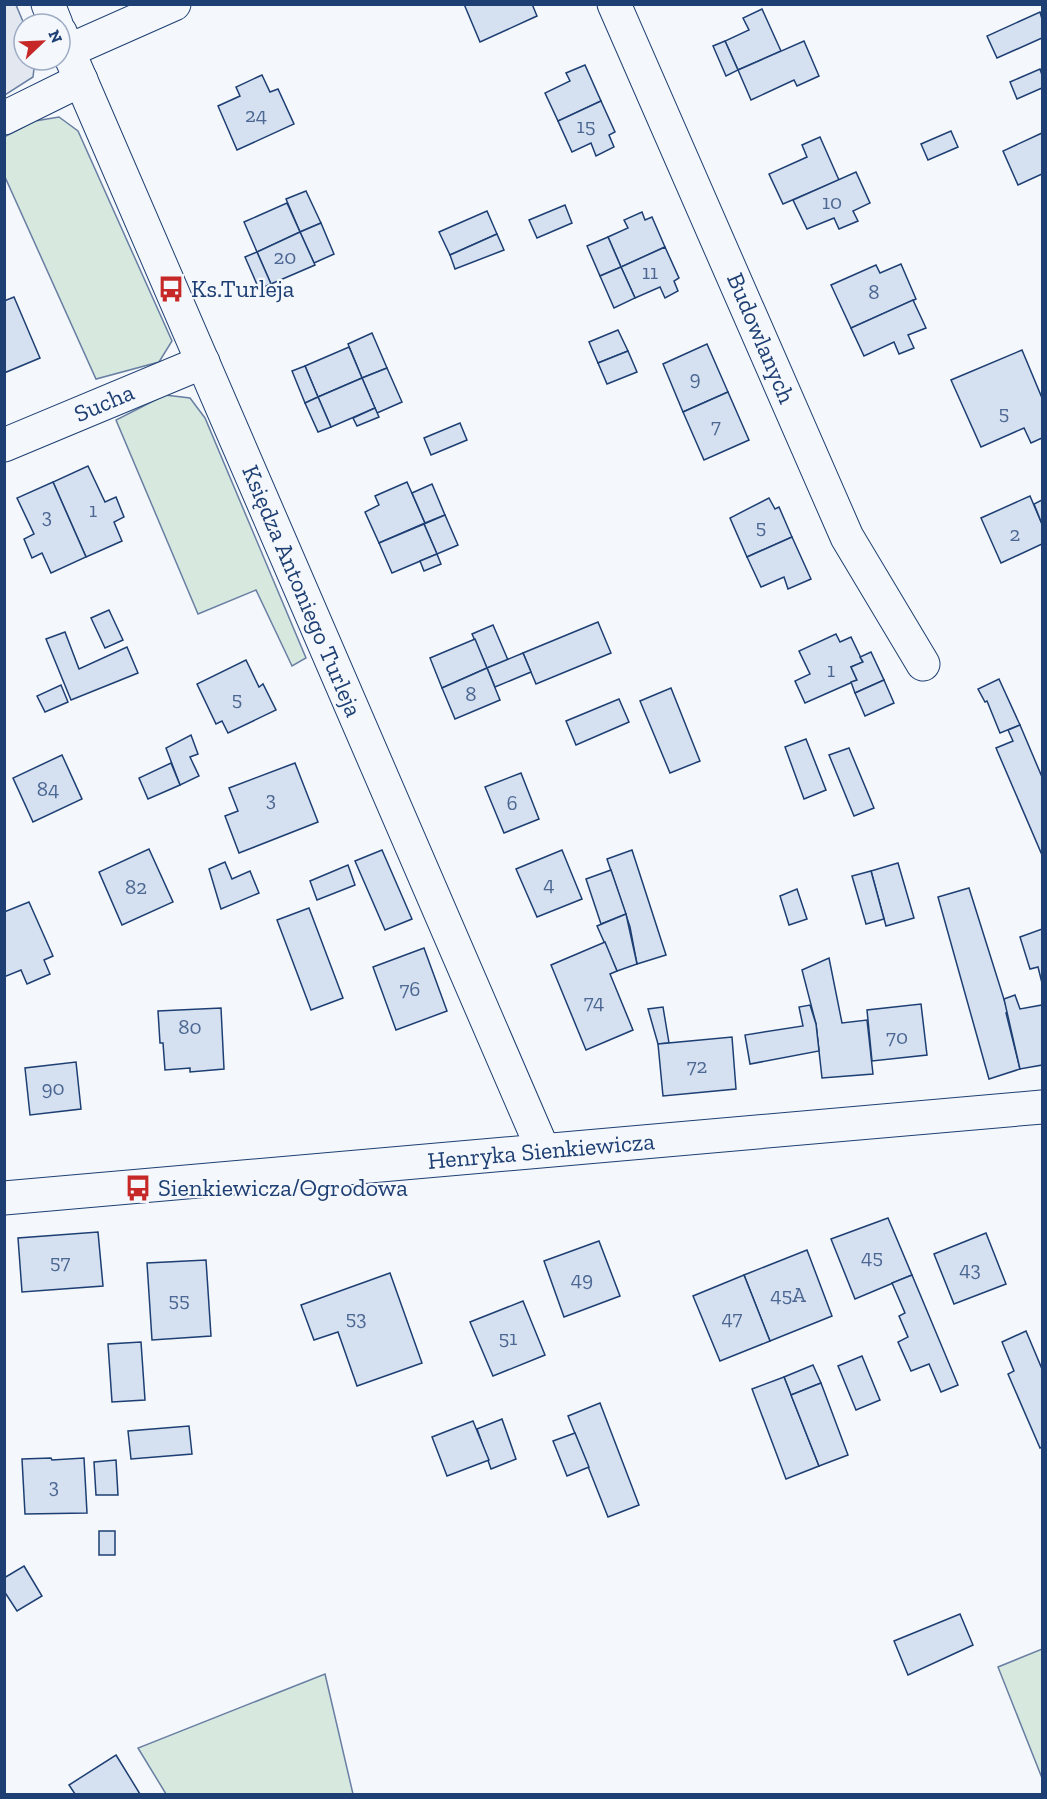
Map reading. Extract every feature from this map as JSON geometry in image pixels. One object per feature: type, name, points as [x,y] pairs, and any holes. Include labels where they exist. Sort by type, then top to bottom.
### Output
[{"type":"street","points":[[72,33],[174,4]]},
{"type":"street","name":"Budowlanych","points":[[614,4],[847,537],[923,664]]},
{"type":"street","name":"Księdza Antoniego Turleja","points":[[72,59],[543,1150]]},
{"type":"street","points":[[4,118],[81,80]]},
{"type":"street","name":"Sucha","points":[[4,445],[203,362]]},
{"type":"street","name":"Henryka Sienkiewicza","points":[[4,1198],[1042,1107]]},
{"type":"shaded area","points":[[5,4],[16,5],[19,12],[12,12],[12,72],[34,72],[33,77],[5,95]]},
{"type":"shaded area","points":[[59,117],[78,131],[172,341],[159,362],[96,379],[5,177],[4,137],[35,121]]},
{"type":"shaded area","points":[[165,395],[190,398],[205,418],[306,658],[292,666],[256,590],[198,614],[116,420]]},
{"type":"shaded area","points":[[1042,1649],[1042,1778],[998,1667]]},
{"type":"shaded area","points":[[325,1674],[353,1794],[166,1794],[138,1748]]},
{"type":"building","points":[[464,4],[532,4],[537,16],[480,42]]},
{"type":"building","points":[[762,9],[781,51],[738,70],[725,41],[749,30],[743,18]]},
{"type":"building","points":[[1040,12],[1042,38],[997,58],[987,36]]},
{"type":"building","points":[[725,41],[738,70],[726,76],[713,46]]},
{"type":"building","points":[[804,41],[819,76],[797,86],[794,80],[751,100],[738,70]]},
{"type":"building","points":[[585,65],[601,101],[558,121],[545,93],[570,81],[566,73]]},
{"type":"building","points":[[1040,69],[1042,88],[1017,99],[1010,82]]},
{"type":"building","points":[[262,75],[270,92],[278,89],[294,124],[237,150],[218,106],[240,96],[236,87]]},
{"type":"building","points":[[601,101],[615,132],[609,135],[614,147],[596,156],[591,143],[572,152],[558,121]]},
{"type":"building","points":[[951,131],[958,147],[928,160],[921,144]]},
{"type":"building","points":[[1042,133],[1042,174],[1018,185],[1003,151]]},
{"type":"building","points":[[820,137],[839,180],[783,204],[769,174],[807,157],[802,145]]},
{"type":"building","points":[[856,172],[870,203],[853,211],[858,221],[839,229],[834,218],[807,229],[793,200]]},
{"type":"building","points":[[306,191],[321,223],[300,232],[286,199]]},
{"type":"building","points":[[287,203],[300,232],[257,252],[244,222]]},
{"type":"building","points":[[565,205],[572,223],[537,238],[529,220]]},
{"type":"building","points":[[487,211],[497,234],[450,255],[439,232]]},
{"type":"building","points":[[642,212],[645,220],[652,217],[665,247],[621,267],[608,237],[628,228],[624,220]]},
{"type":"building","points":[[321,223],[334,254],[314,263],[300,232]]},
{"type":"building","points":[[300,232],[315,265],[271,284],[257,252]]},
{"type":"building","points":[[497,234],[504,250],[455,269],[450,255]]},
{"type":"building","points":[[608,237],[621,267],[600,276],[587,246]]},
{"type":"building","points":[[665,247],[679,278],[674,281],[678,291],[665,298],[660,287],[635,298],[621,267]]},
{"type":"building","points":[[257,252],[271,284],[259,289],[245,257]]},
{"type":"building","points":[[901,264],[916,299],[851,328],[831,285],[876,265],[880,273]]},
{"type":"building","points":[[621,267],[635,298],[614,308],[600,276]]},
{"type":"building","points":[[14,297],[40,358],[4,373],[4,301]]},
{"type":"building","points":[[913,300],[926,328],[908,335],[914,348],[899,354],[894,342],[864,356],[851,328]]},
{"type":"building","points":[[618,330],[628,351],[598,363],[589,342]]},
{"type":"building","points":[[372,333],[387,368],[362,378],[348,344]]},
{"type":"building","points":[[707,344],[728,392],[683,412],[663,364]]},
{"type":"building","points":[[349,347],[362,378],[318,397],[305,366]]},
{"type":"building","points":[[1022,350],[1042,398],[1042,438],[1031,443],[1024,428],[981,447],[951,380]]},
{"type":"building","points":[[628,351],[637,372],[607,384],[598,363]]},
{"type":"building","points":[[305,366],[318,397],[305,403],[292,371]]},
{"type":"building","points":[[387,368],[402,402],[377,413],[362,378]]},
{"type":"building","points":[[362,378],[375,408],[331,427],[318,397]]},
{"type":"building","points":[[728,392],[749,440],[704,460],[683,412]]},
{"type":"building","points":[[318,397],[331,427],[318,432],[305,403]]},
{"type":"building","points":[[375,408],[379,417],[357,426],[353,418]]},
{"type":"building","points":[[460,423],[467,440],[431,455],[424,438]]},
{"type":"building","points":[[88,466],[105,502],[116,497],[124,517],[114,522],[122,541],[86,557],[53,482]]},
{"type":"building","points":[[53,482],[86,557],[51,573],[42,553],[32,558],[24,539],[34,534],[17,498]]},
{"type":"building","points":[[407,482],[425,523],[379,543],[365,512],[379,505],[375,496]]},
{"type":"building","points":[[432,484],[445,515],[425,523],[412,493]]},
{"type":"building","points":[[1030,496],[1042,524],[1042,544],[1001,563],[981,518]]},
{"type":"building","points":[[769,498],[775,509],[779,507],[792,537],[747,557],[730,518]]},
{"type":"building","points":[[1042,500],[1042,524],[1034,504]]},
{"type":"building","points":[[445,515],[458,545],[437,554],[424,524]]},
{"type":"building","points":[[424,524],[437,554],[392,573],[379,543]]},
{"type":"building","points":[[792,537],[811,579],[788,589],[784,577],[761,587],[747,557]]},
{"type":"building","points":[[437,554],[441,564],[424,571],[420,561]]},
{"type":"building","points":[[109,610],[123,640],[105,648],[91,618]]},
{"type":"building","points":[[598,622],[611,653],[536,684],[523,653]]},
{"type":"building","points":[[493,625],[508,660],[487,668],[472,634]]},
{"type":"building","points":[[65,632],[79,669],[127,647],[138,673],[71,700],[46,639]]},
{"type":"building","points":[[836,634],[840,642],[851,637],[863,662],[851,667],[857,680],[805,703],[795,681],[810,674],[799,651]]},
{"type":"building","points":[[475,639],[487,668],[442,688],[430,658]]},
{"type":"building","points":[[871,652],[884,680],[855,693],[851,682],[857,680],[851,667],[863,662],[860,657]]},
{"type":"building","points":[[523,653],[531,672],[495,687],[487,668]]},
{"type":"building","points":[[246,660],[259,687],[263,684],[276,710],[228,733],[222,721],[216,724],[197,684]]},
{"type":"building","points":[[487,668],[500,700],[455,719],[442,688]]},
{"type":"building","points":[[999,679],[1020,725],[1000,733],[987,701],[985,702],[978,689]]},
{"type":"building","points":[[884,680],[894,703],[865,716],[855,693]]},
{"type":"building","points":[[61,685],[68,702],[45,712],[37,696]]},
{"type":"building","points":[[671,688],[700,761],[670,773],[640,701]]},
{"type":"building","points":[[619,699],[629,722],[576,745],[566,721]]},
{"type":"building","points":[[1020,725],[1042,777],[1042,855],[996,748],[1013,741],[1008,730]]},
{"type":"building","points":[[191,735],[198,754],[190,757],[199,776],[180,785],[166,748]]},
{"type":"building","points":[[806,739],[826,790],[804,799],[785,747]]},
{"type":"building","points":[[849,748],[874,808],[854,816],[829,755]]},
{"type":"building","points":[[62,755],[82,799],[33,822],[13,778]]},
{"type":"building","points":[[171,763],[180,785],[148,799],[139,778]]},
{"type":"building","points":[[295,763],[318,822],[239,853],[225,816],[238,811],[229,788]]},
{"type":"building","points":[[521,773],[539,819],[504,833],[485,787]]},
{"type":"building","points":[[149,849],[173,902],[122,925],[99,872]]},
{"type":"building","points":[[382,850],[412,919],[385,930],[355,861]]},
{"type":"building","points":[[562,850],[582,899],[537,917],[516,869]]},
{"type":"building","points":[[632,850],[666,955],[637,964],[630,927],[607,859]]},
{"type":"building","points":[[225,862],[232,879],[250,871],[259,893],[221,909],[209,869]]},
{"type":"building","points":[[898,863],[914,918],[886,926],[871,871]]},
{"type":"building","points":[[348,865],[355,885],[317,900],[310,881]]},
{"type":"building","points":[[611,870],[626,914],[601,924],[586,879]]},
{"type":"building","points":[[871,871],[884,919],[866,924],[852,876]]},
{"type":"building","points":[[969,888],[1008,1012],[1006,1013],[1020,1069],[989,1079],[938,897]]},
{"type":"building","points":[[797,889],[807,919],[789,925],[780,896]]},
{"type":"building","points":[[29,902],[53,956],[44,960],[50,974],[27,984],[21,970],[4,977],[4,912]]},
{"type":"building","points":[[309,908],[343,998],[311,1010],[277,920]]},
{"type":"building","points":[[626,914],[637,964],[617,971],[597,926]]},
{"type":"building","points":[[1042,929],[1042,983],[1038,967],[1030,969],[1020,937]]},
{"type":"building","points":[[605,942],[617,971],[610,974],[633,1030],[586,1050],[551,965]]},
{"type":"building","points":[[424,948],[447,1011],[396,1030],[373,967]]},
{"type":"building","points":[[829,958],[842,1023],[867,1020],[873,1074],[822,1078],[816,1024],[802,970]]},
{"type":"building","points":[[1015,995],[1020,1009],[1042,1005],[1042,1065],[1020,1069],[1004,999]]},
{"type":"building","points":[[921,1004],[927,1055],[872,1061],[867,1010]]},
{"type":"building","points":[[810,1005],[816,1024],[819,1051],[750,1064],[745,1035],[803,1026],[799,1007]]},
{"type":"building","points":[[663,1007],[669,1043],[658,1044],[648,1009]]},
{"type":"building","points":[[221,1008],[224,1069],[190,1072],[190,1068],[165,1070],[158,1011]]},
{"type":"building","points":[[732,1037],[736,1089],[663,1096],[658,1044]]},
{"type":"building","points":[[76,1062],[81,1109],[30,1115],[25,1068]]},
{"type":"building","points":[[888,1218],[912,1275],[855,1299],[831,1239]]},
{"type":"building","points":[[98,1232],[103,1286],[22,1292],[18,1238]]},
{"type":"building","points":[[986,1233],[1006,1284],[954,1304],[934,1254]]},
{"type":"building","points":[[599,1241],[620,1296],[564,1317],[544,1261]]},
{"type":"building","points":[[807,1250],[832,1316],[770,1341],[744,1275]]},
{"type":"building","points":[[206,1260],[211,1336],[152,1340],[147,1263]]},
{"type":"building","points":[[390,1273],[422,1363],[357,1386],[338,1332],[314,1340],[301,1305]]},
{"type":"building","points":[[744,1275],[770,1341],[720,1361],[693,1296]]},
{"type":"building","points":[[912,1275],[958,1385],[941,1392],[929,1364],[911,1371],[898,1342],[908,1337],[899,1316],[905,1313],[892,1283]]},
{"type":"building","points":[[523,1301],[545,1355],[493,1376],[470,1322]]},
{"type":"building","points":[[1026,1331],[1042,1369],[1042,1447],[1040,1448],[1008,1374],[1014,1371],[1002,1342]]},
{"type":"building","points":[[141,1342],[145,1400],[112,1402],[108,1344]]},
{"type":"building","points":[[862,1356],[880,1400],[856,1410],[838,1366]]},
{"type":"building","points":[[813,1365],[821,1383],[791,1395],[784,1377]]},
{"type":"building","points":[[784,1377],[819,1466],[786,1479],[752,1389]]},
{"type":"building","points":[[821,1383],[848,1455],[819,1466],[791,1395]]},
{"type":"building","points":[[600,1403],[639,1505],[608,1517],[568,1416]]},
{"type":"building","points":[[502,1419],[516,1459],[491,1469],[477,1429]]},
{"type":"building","points":[[473,1421],[489,1460],[447,1476],[432,1437]]},
{"type":"building","points":[[189,1426],[192,1454],[131,1459],[128,1431]]},
{"type":"building","points":[[575,1433],[589,1467],[567,1476],[553,1441]]},
{"type":"building","points":[[51,1458],[52,1460],[84,1458],[87,1513],[25,1514],[22,1459]]},
{"type":"building","points":[[116,1460],[118,1495],[96,1495],[94,1462]]},
{"type":"building","points":[[99,1531],[115,1531],[115,1555],[99,1555]]},
{"type":"building","points":[[24,1566],[42,1596],[17,1611],[4,1591],[4,1578]]},
{"type":"building","points":[[960,1614],[973,1645],[908,1675],[894,1641]]},
{"type":"building","points":[[116,1755],[140,1794],[75,1794],[69,1785]]},
{"type":"place","name":"Ks.Turleja","points":[[171,289]]},
{"type":"place","name":"Sienkiewicza/Ogrodowa","points":[[138,1188]]}]
